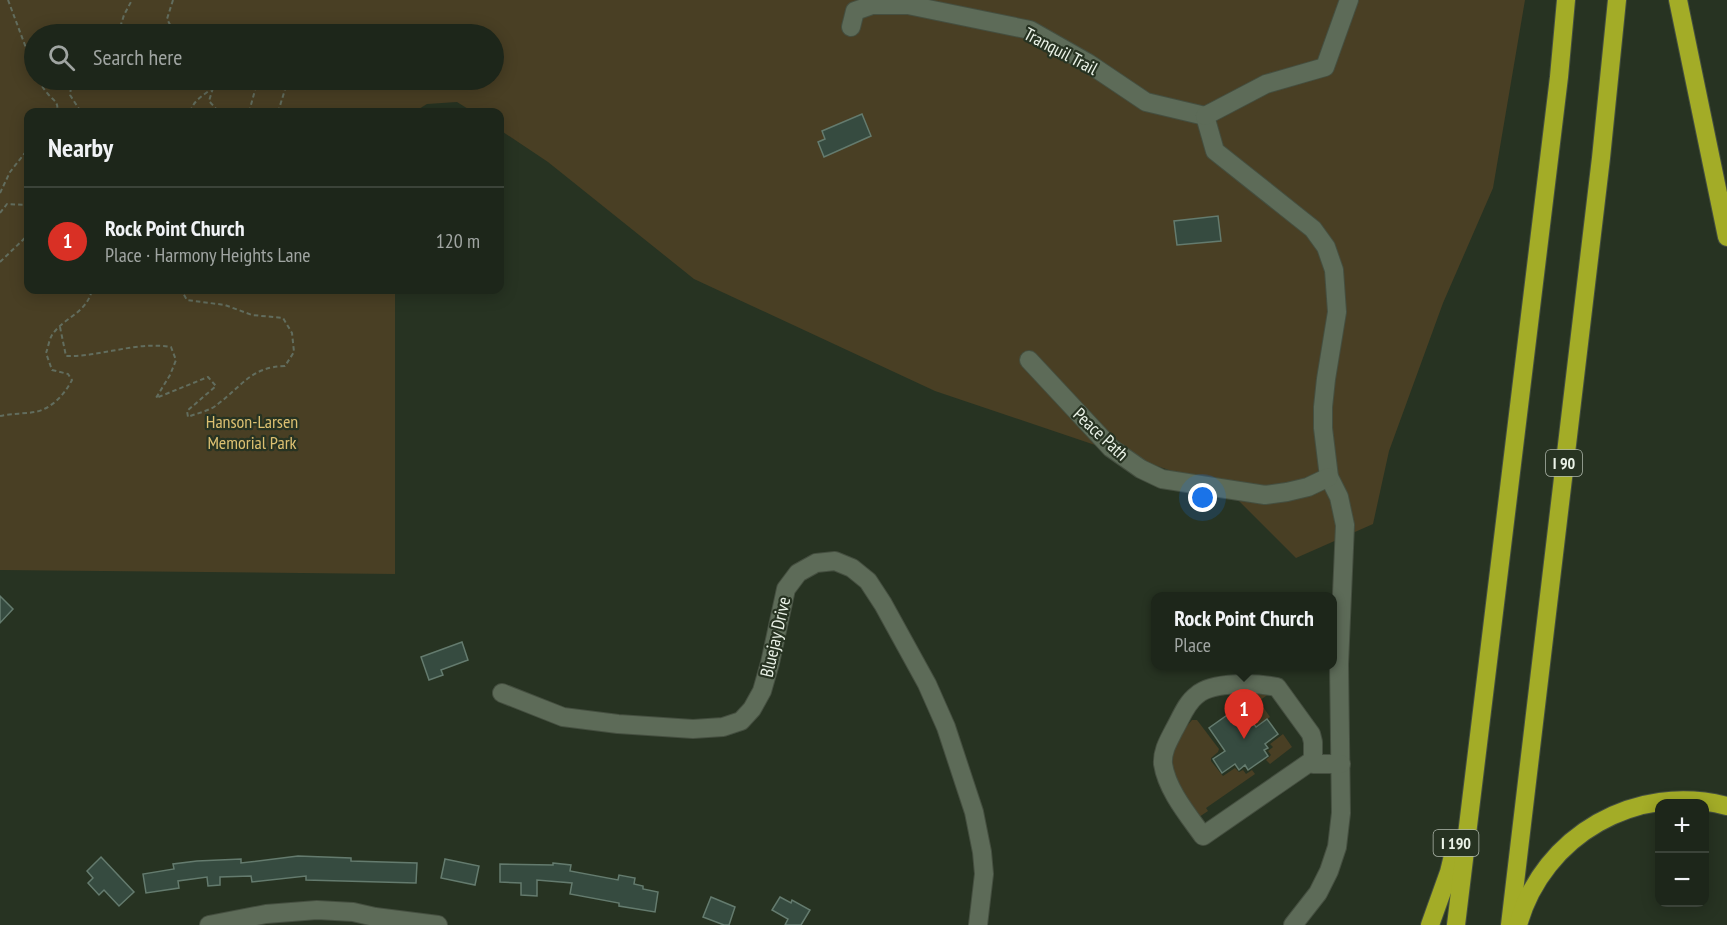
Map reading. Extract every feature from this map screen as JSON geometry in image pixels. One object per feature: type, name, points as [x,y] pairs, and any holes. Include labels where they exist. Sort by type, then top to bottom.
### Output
[{"type":"highway","points":[[1456,925],[1556,100],[1566,0]]},
{"type":"highway","name":"I 90","points":[[1510,925],[1600,170],[1617,0]]},
{"type":"highway","points":[[1678,0],[1727,237]]},
{"type":"highway","name":"I 190","points":[[1430,925],[1449,872],[1471,768],[1476,760]]},
{"type":"highway","points":[[1518,925],[1531,890],[1543,871],[1570,843],[1604,819],[1637,806],[1669,800],[1703,801],[1727,806]]},
{"type":"street","points":[[1293,925],[1317,893],[1329,871],[1337,847],[1341,813],[1339,664],[1345,525],[1340,497],[1329,477],[1323,428],[1323,407],[1338,312],[1334,270],[1326,247],[1313,229],[1215,151],[1205,116],[1266,84],[1325,67],[1349,0]]},
{"type":"street","name":"Tranquil Trail","points":[[851,27],[855,11],[872,5],[908,5],[1030,30],[1089,63],[1146,102],[1205,116]]},
{"type":"street","name":"Peace Path","points":[[1029,360],[1111,448],[1141,469],[1162,479],[1265,495],[1308,487],[1329,477]]},
{"type":"street","name":"Bluejay Drive","points":[[502,693],[563,717],[618,724],[693,729],[723,727],[741,721],[752,710],[762,691],[786,589],[798,573],[816,563],[835,561],[852,568],[868,581],[884,604],[909,648],[946,727],[974,812],[982,852],[984,874],[978,925]]},
{"type":"street","points":[[1313,760],[1203,836],[1172,788],[1166,775],[1163,755],[1182,716],[1196,696],[1207,688],[1267,685],[1277,687],[1311,734],[1313,742],[1313,760],[1313,764],[1341,764]]},
{"type":"street","points":[[209,925],[266,914],[318,910],[353,912],[375,921],[438,925]]},
{"type":"path","points":[[8,0],[24,42]]},
{"type":"path","points":[[121,24],[132,0]]},
{"type":"path","points":[[170,24],[167,19],[173,0]]},
{"type":"path","points":[[45,90],[56,101],[59,108]]},
{"type":"path","points":[[71,90],[70,94],[79,108]]},
{"type":"path","points":[[191,108],[211,90]]},
{"type":"path","points":[[212,90],[209,101],[215,108]]},
{"type":"path","points":[[250,108],[255,90]]},
{"type":"path","points":[[279,108],[285,90]]},
{"type":"path","points":[[0,193],[10,172],[24,154]]},
{"type":"path","points":[[0,213],[7,204],[24,206]]},
{"type":"path","points":[[0,262],[24,240]]},
{"type":"path","points":[[0,416],[41,411],[64,395],[72,380],[68,374],[52,370],[46,353],[52,335],[82,309],[91,294]]},
{"type":"path","points":[[60,327],[66,356],[83,357],[156,344],[171,347],[176,360],[156,398],[208,377],[216,386],[187,411],[188,417],[216,406],[252,374],[270,366],[285,366],[294,352],[292,333],[283,318],[252,315],[225,305],[187,300],[184,294]]},
{"type":"green space","name":"Hanson-Larsen Memorial Park","points":[[0,0],[1525,0],[1493,188],[1443,303],[1389,451],[1373,524],[1296,558],[1228,490],[935,391],[694,279],[548,162],[504,133],[504,108],[467,108],[457,102],[427,104],[420,108],[24,108],[24,294],[395,294],[395,574],[0,570]]},
{"type":"green space","points":[[1251,692],[1270,693],[1259,701],[1270,717],[1256,727],[1240,706],[1239,699],[1252,697]]},
{"type":"green space","points":[[1192,720],[1197,720],[1219,749],[1211,761],[1223,776],[1235,768],[1239,772],[1243,770],[1246,774],[1252,770],[1255,774],[1206,808],[1208,811],[1199,817],[1194,813],[1168,764],[1181,733]]},
{"type":"green space","points":[[1283,734],[1292,747],[1270,764],[1266,760],[1271,755],[1268,751],[1273,747],[1270,744]]},
{"type":"building","points":[[862,114],[871,136],[824,157],[818,142],[825,139],[822,131]]},
{"type":"building","points":[[1218,216],[1221,241],[1177,245],[1174,221]]},
{"type":"building","points":[[0,596],[13,609],[0,623]]},
{"type":"building","points":[[462,642],[468,660],[441,670],[443,675],[429,680],[421,657]]},
{"type":"building","points":[[1240,706],[1256,727],[1267,719],[1278,734],[1265,744],[1268,748],[1264,750],[1268,756],[1248,770],[1245,765],[1239,770],[1235,764],[1222,773],[1213,759],[1225,751],[1209,728]]},
{"type":"building","points":[[298,856],[351,858],[351,861],[417,863],[416,883],[306,880],[306,876],[252,882],[251,876],[220,877],[220,885],[208,886],[207,877],[178,881],[179,888],[146,893],[143,874],[174,869],[173,864],[241,859],[241,863]]},
{"type":"building","points":[[101,857],[134,892],[119,906],[104,890],[99,895],[88,883],[93,878],[87,871]]},
{"type":"building","points":[[445,859],[479,866],[475,885],[441,878]]},
{"type":"building","points":[[553,863],[571,865],[570,871],[618,880],[619,875],[635,878],[634,884],[643,886],[643,889],[658,892],[655,912],[570,894],[572,883],[537,880],[537,896],[521,895],[521,883],[500,882],[500,864],[553,865]]},
{"type":"building","points":[[711,897],[735,907],[729,925],[703,917]]},
{"type":"building","points":[[780,897],[791,903],[792,900],[810,910],[801,925],[785,925],[788,919],[772,910]]},
{"type":"place","name":"Rock Point Church","points":[[1244,739]]}]
